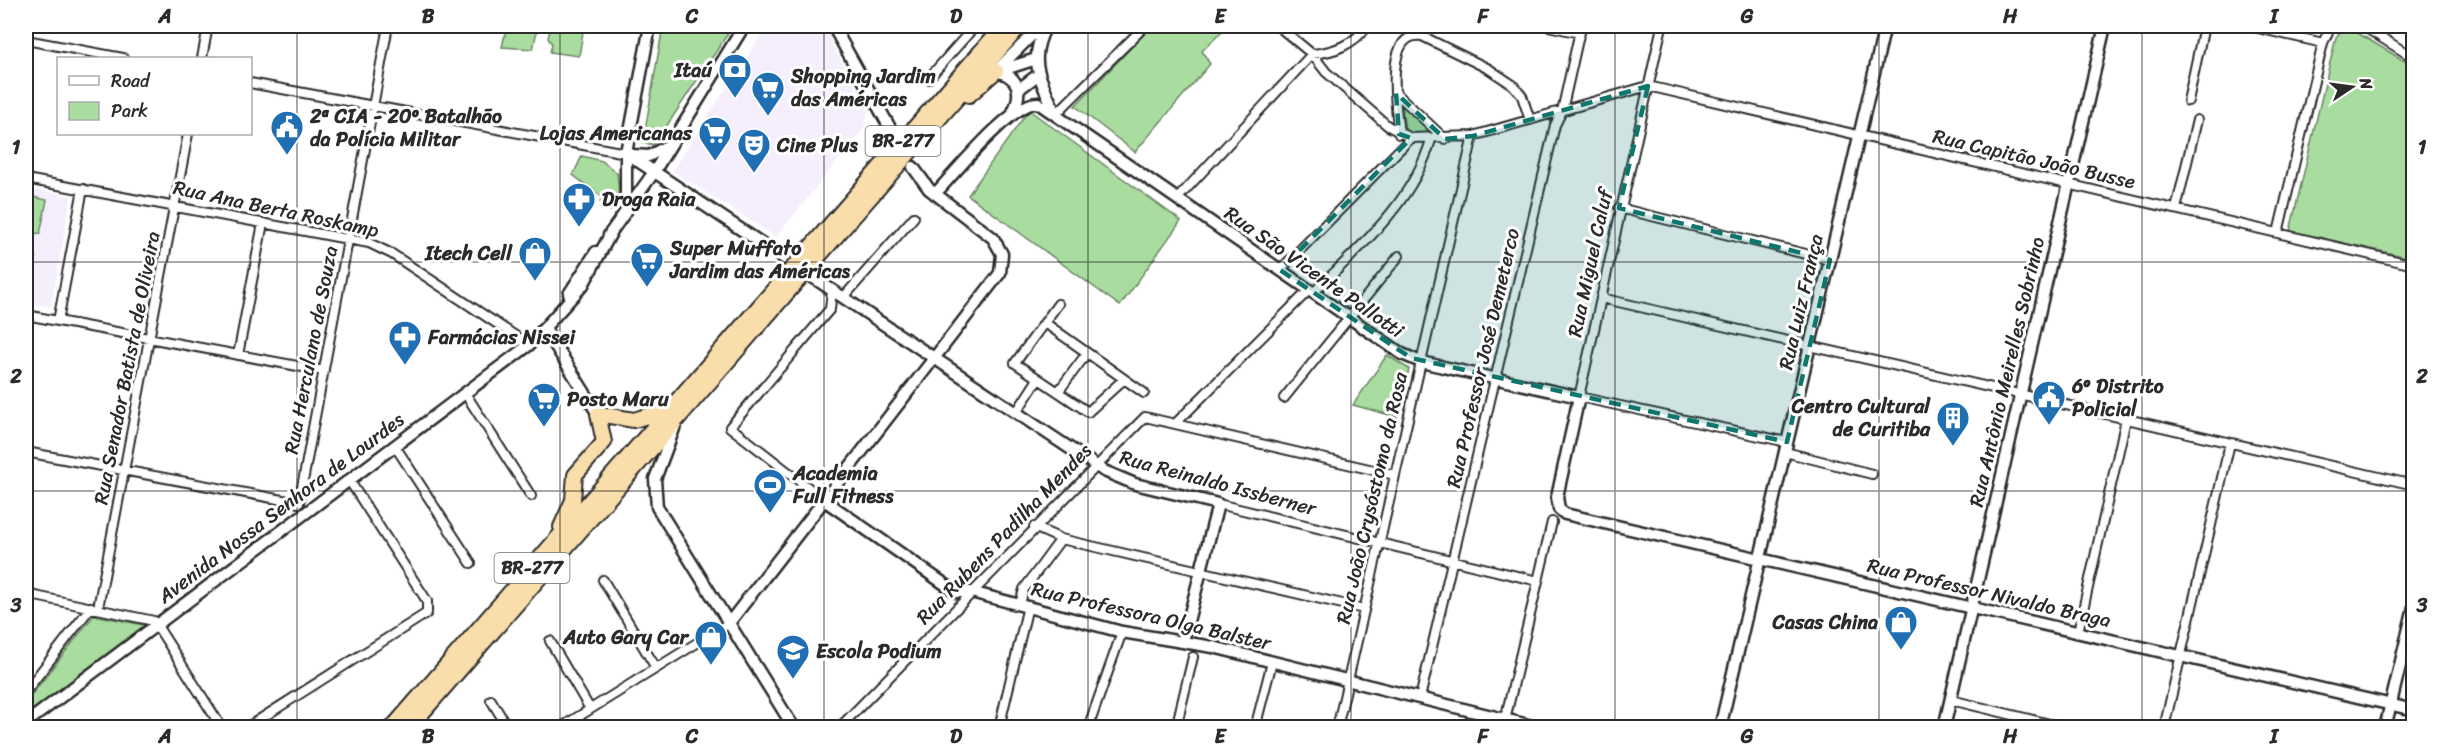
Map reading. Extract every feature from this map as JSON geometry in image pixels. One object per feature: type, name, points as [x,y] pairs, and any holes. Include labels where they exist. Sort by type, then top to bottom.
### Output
[{"type":"highway","name":"BR-277","points":[[409,728],[1004,26]]},
{"type":"highway","name":"BR-277","points":[[801,268],[925,135],[1020,26]]},
{"type":"highway","points":[[925,135],[996,72]]},
{"type":"highway","name":"BR-277","points":[[392,728],[555,541],[675,413]]},
{"type":"highway","points":[[555,541],[573,500],[575,475],[604,442],[598,414],[634,420],[675,413]]},
{"type":"main road","points":[[625,211],[628,196],[626,153],[650,26]]},
{"type":"main road","name":"Avenida Nossa Senhora de Lourdes","points":[[26,723],[157,624],[303,508],[349,480],[529,345],[555,318],[591,266],[625,211],[654,172],[668,145],[744,26]]},
{"type":"main road","points":[[834,26],[894,135]]},
{"type":"main road","points":[[1044,26],[1036,59],[1039,74],[1056,114]]},
{"type":"main road","points":[[996,72],[1044,26]]},
{"type":"main road","name":"Rua Luiz França","points":[[1720,728],[1885,26]]},
{"type":"main road","name":"Rua Antônio Meirelles Sobrinho","points":[[1944,728],[2105,26]]},
{"type":"main road","points":[[996,72],[1036,59]]},
{"type":"main road","points":[[935,194],[1012,113],[1018,100],[1018,89],[1010,75],[996,72]]},
{"type":"main road","points":[[1018,89],[1039,74]]},
{"type":"main road","name":"Rua São Vicente Pallotti","points":[[1012,113],[1034,103],[1042,105],[1402,354],[1421,362],[1580,397]]},
{"type":"main road","points":[[626,153],[649,156],[668,145]]},
{"type":"main road","name":"Rua Reinaldo Issberner","points":[[626,153],[1095,465],[1127,482],[1218,504]]},
{"type":"main road","points":[[729,623],[996,280],[1002,264],[1002,254],[993,238],[935,194],[913,167]]},
{"type":"main road","points":[[545,329],[598,414]]},
{"type":"main road","name":"Rua Miguel Caluf","points":[[1558,508],[1557,497],[1580,397]]},
{"type":"main road","points":[[675,413],[655,479],[657,507],[794,728]]},
{"type":"main road","name":"Rua Professora Olga Balster","points":[[825,500],[951,589],[963,593],[971,592],[1122,632],[1183,641],[1347,680],[1504,724],[1540,728]]},
{"type":"main road","points":[[1183,641],[1218,504]]},
{"type":"main road","name":"Rua Professor Nivaldo Braga","points":[[1558,508],[1565,514],[2414,710]]},
{"type":"main road","points":[[2385,728],[2414,607]]},
{"type":"street","points":[[202,57],[208,26]]},
{"type":"street","name":"Rua Herculano de Souza","points":[[303,508],[324,371],[388,26]]},
{"type":"street","points":[[928,79],[975,26]]},
{"type":"street","points":[[1056,114],[1145,26]]},
{"type":"street","points":[[1278,26],[1312,54],[1326,72],[1399,134],[1411,138],[1431,140],[1473,136],[1647,86]]},
{"type":"street","points":[[1177,199],[1312,54],[1331,52],[1343,47],[1368,26]]},
{"type":"street","points":[[1548,26],[1581,29]]},
{"type":"street","name":"Rua Miguel Caluf","points":[[1580,397],[1619,208],[1662,26]]},
{"type":"street","points":[[2188,101],[2204,26]]},
{"type":"street","points":[[2249,26],[2323,43]]},
{"type":"street","points":[[2278,233],[2323,43],[2331,26]]},
{"type":"street","points":[[2363,26],[2414,58]]},
{"type":"street","name":"Rua Professor José Demeterco","points":[[1420,699],[1555,125],[1562,111],[1581,29]]},
{"type":"street","points":[[1399,134],[1394,75],[1399,53],[1408,38],[1422,36],[1489,69],[1514,85],[1522,96],[1530,120]]},
{"type":"street","points":[[26,40],[104,57]]},
{"type":"street","points":[[252,82],[626,153]]},
{"type":"street","name":"Rua Capitão João Busse","points":[[1647,86],[2414,265]]},
{"type":"street","points":[[1396,93],[1445,139]]},
{"type":"street","points":[[2176,209],[2197,120]]},
{"type":"street","name":"Rua Senador Batista de Oliveira","points":[[26,691],[95,608],[124,471],[188,135]]},
{"type":"street","name":"Rua João Crysóstomo da Rosa","points":[[1336,728],[1473,136]]},
{"type":"street","points":[[1280,270],[1411,138]]},
{"type":"street","points":[[1176,423],[1392,213],[1426,155],[1431,140]]},
{"type":"street","name":"Rua Ana Berta Roskamp","points":[[26,178],[349,239],[385,250],[529,345]]},
{"type":"street","points":[[58,321],[83,189]]},
{"type":"street","points":[[1619,208],[1830,260]]},
{"type":"street","points":[[843,298],[914,217]]},
{"type":"street","points":[[238,355],[263,223]]},
{"type":"street","points":[[1284,398],[1347,317],[1399,256]]},
{"type":"street","name":"Rua Professora Olga Balster","points":[[825,500],[730,427],[830,309],[832,291]]},
{"type":"street","points":[[1601,298],[2414,485]]},
{"type":"street","points":[[1058,304],[1015,363],[1088,412],[1124,379]]},
{"type":"street","points":[[26,315],[324,371]]},
{"type":"street","points":[[1045,323],[1144,393]]},
{"type":"street","points":[[1058,392],[1087,352]]},
{"type":"street","points":[[1016,413],[1038,379]]},
{"type":"street","points":[[465,393],[531,496]]},
{"type":"street","points":[[1580,397],[1786,447],[1872,474]]},
{"type":"street","name":"Rua Rubens Padilha Mendes","points":[[839,728],[1095,465],[1145,417],[1176,423]]},
{"type":"street","points":[[2078,633],[2126,419]]},
{"type":"street","points":[[1176,423],[1395,475]]},
{"type":"street","points":[[2164,728],[2230,443]]},
{"type":"street","points":[[395,446],[471,564]]},
{"type":"street","points":[[26,452],[303,508]]},
{"type":"street","points":[[246,728],[424,616],[429,610],[427,601],[349,480]]},
{"type":"street","name":"Rua Reinaldo Issberner","points":[[1218,504],[1538,581]]},
{"type":"street","points":[[1504,724],[1552,522]]},
{"type":"street","points":[[1034,527],[1061,539],[1364,609]]},
{"type":"street","points":[[999,728],[1024,605],[1024,589],[1061,539]]},
{"type":"street","points":[[603,580],[656,668]]},
{"type":"street","points":[[26,594],[148,618],[157,624],[222,728]]},
{"type":"street","points":[[560,728],[729,623]]},
{"type":"street","points":[[1088,728],[1122,632]]},
{"type":"street","points":[[550,640],[590,709]]},
{"type":"street","points":[[1176,728],[1193,657]]},
{"type":"street","points":[[1255,728],[1272,662]]},
{"type":"street","points":[[1951,699],[2066,728]]},
{"type":"street","points":[[491,700],[508,728]]},
{"type":"highlighted area","points":[[1648,86],[1619,208],[1830,260],[1787,442],[1411,358],[1280,270],[1411,138],[1399,134],[1396,93],[1445,139],[1473,136]]},
{"type":"shaded area","name":"Shopping Jardim das Américas","points":[[767,26],[827,26],[832,44],[856,88],[870,104],[864,128],[776,237],[672,171]]},
{"type":"shaded area","points":[[26,188],[71,196],[51,307],[26,302]]},
{"type":"green space","points":[[507,26],[538,26],[533,49],[502,47]]},
{"type":"green space","points":[[551,26],[565,29],[566,26],[584,26],[579,56],[550,52],[552,44],[548,38]]},
{"type":"green space","points":[[663,26],[733,26],[652,145],[643,142]]},
{"type":"green space","points":[[1152,26],[1227,26],[1202,51],[1210,64],[1135,152],[1075,106]]},
{"type":"green space","points":[[2346,26],[2413,66],[2412,258],[2290,231],[2336,37]]},
{"type":"green space","points":[[1402,104],[1432,131],[1432,135],[1405,132]]},
{"type":"green space","points":[[1029,110],[1181,221],[1120,306],[968,195]]},
{"type":"green space","points":[[582,156],[602,161],[617,173],[618,198],[611,211],[600,201],[603,198],[573,175]]},
{"type":"green space","points":[[33,197],[47,200],[40,234],[27,231]]},
{"type":"green space","points":[[26,255],[36,257],[29,297],[26,297]]},
{"type":"green space","points":[[1387,355],[1409,369],[1397,417],[1353,405]]},
{"type":"green space","points":[[94,615],[148,626],[26,716],[26,702]]},
{"type":"place","name":"Itaú","points":[[735,99]]},
{"type":"place","name":"Shopping Jardim das Américas","points":[[768,117]]},
{"type":"place","name":"2ª CIA - 20º Batalhão da Polícia Militar","points":[[287,156]]},
{"type":"place","name":"Lojas Americanas","points":[[715,162]]},
{"type":"place","name":"Cine Plus","points":[[754,174]]},
{"type":"place","name":"Droga Raia","points":[[579,228]]},
{"type":"place","name":"Itech Cell","points":[[535,282]]},
{"type":"place","name":"Super Muffato Jardim das Américas","points":[[647,288]]},
{"type":"place","name":"Farmácias Nissei","points":[[405,366]]},
{"type":"place","name":"6º Distrito Policial","points":[[2049,426]]},
{"type":"place","name":"Posto Maru","points":[[544,428]]},
{"type":"place","name":"Centro Cultural de Curitiba","points":[[1953,447]]},
{"type":"place","name":"Academia Full Fitness","points":[[770,514]]},
{"type":"place","name":"Casas China","points":[[1901,651]]},
{"type":"place","name":"Auto Gary Car","points":[[711,666]]},
{"type":"place","name":"Escola Podium","points":[[793,680]]}]
